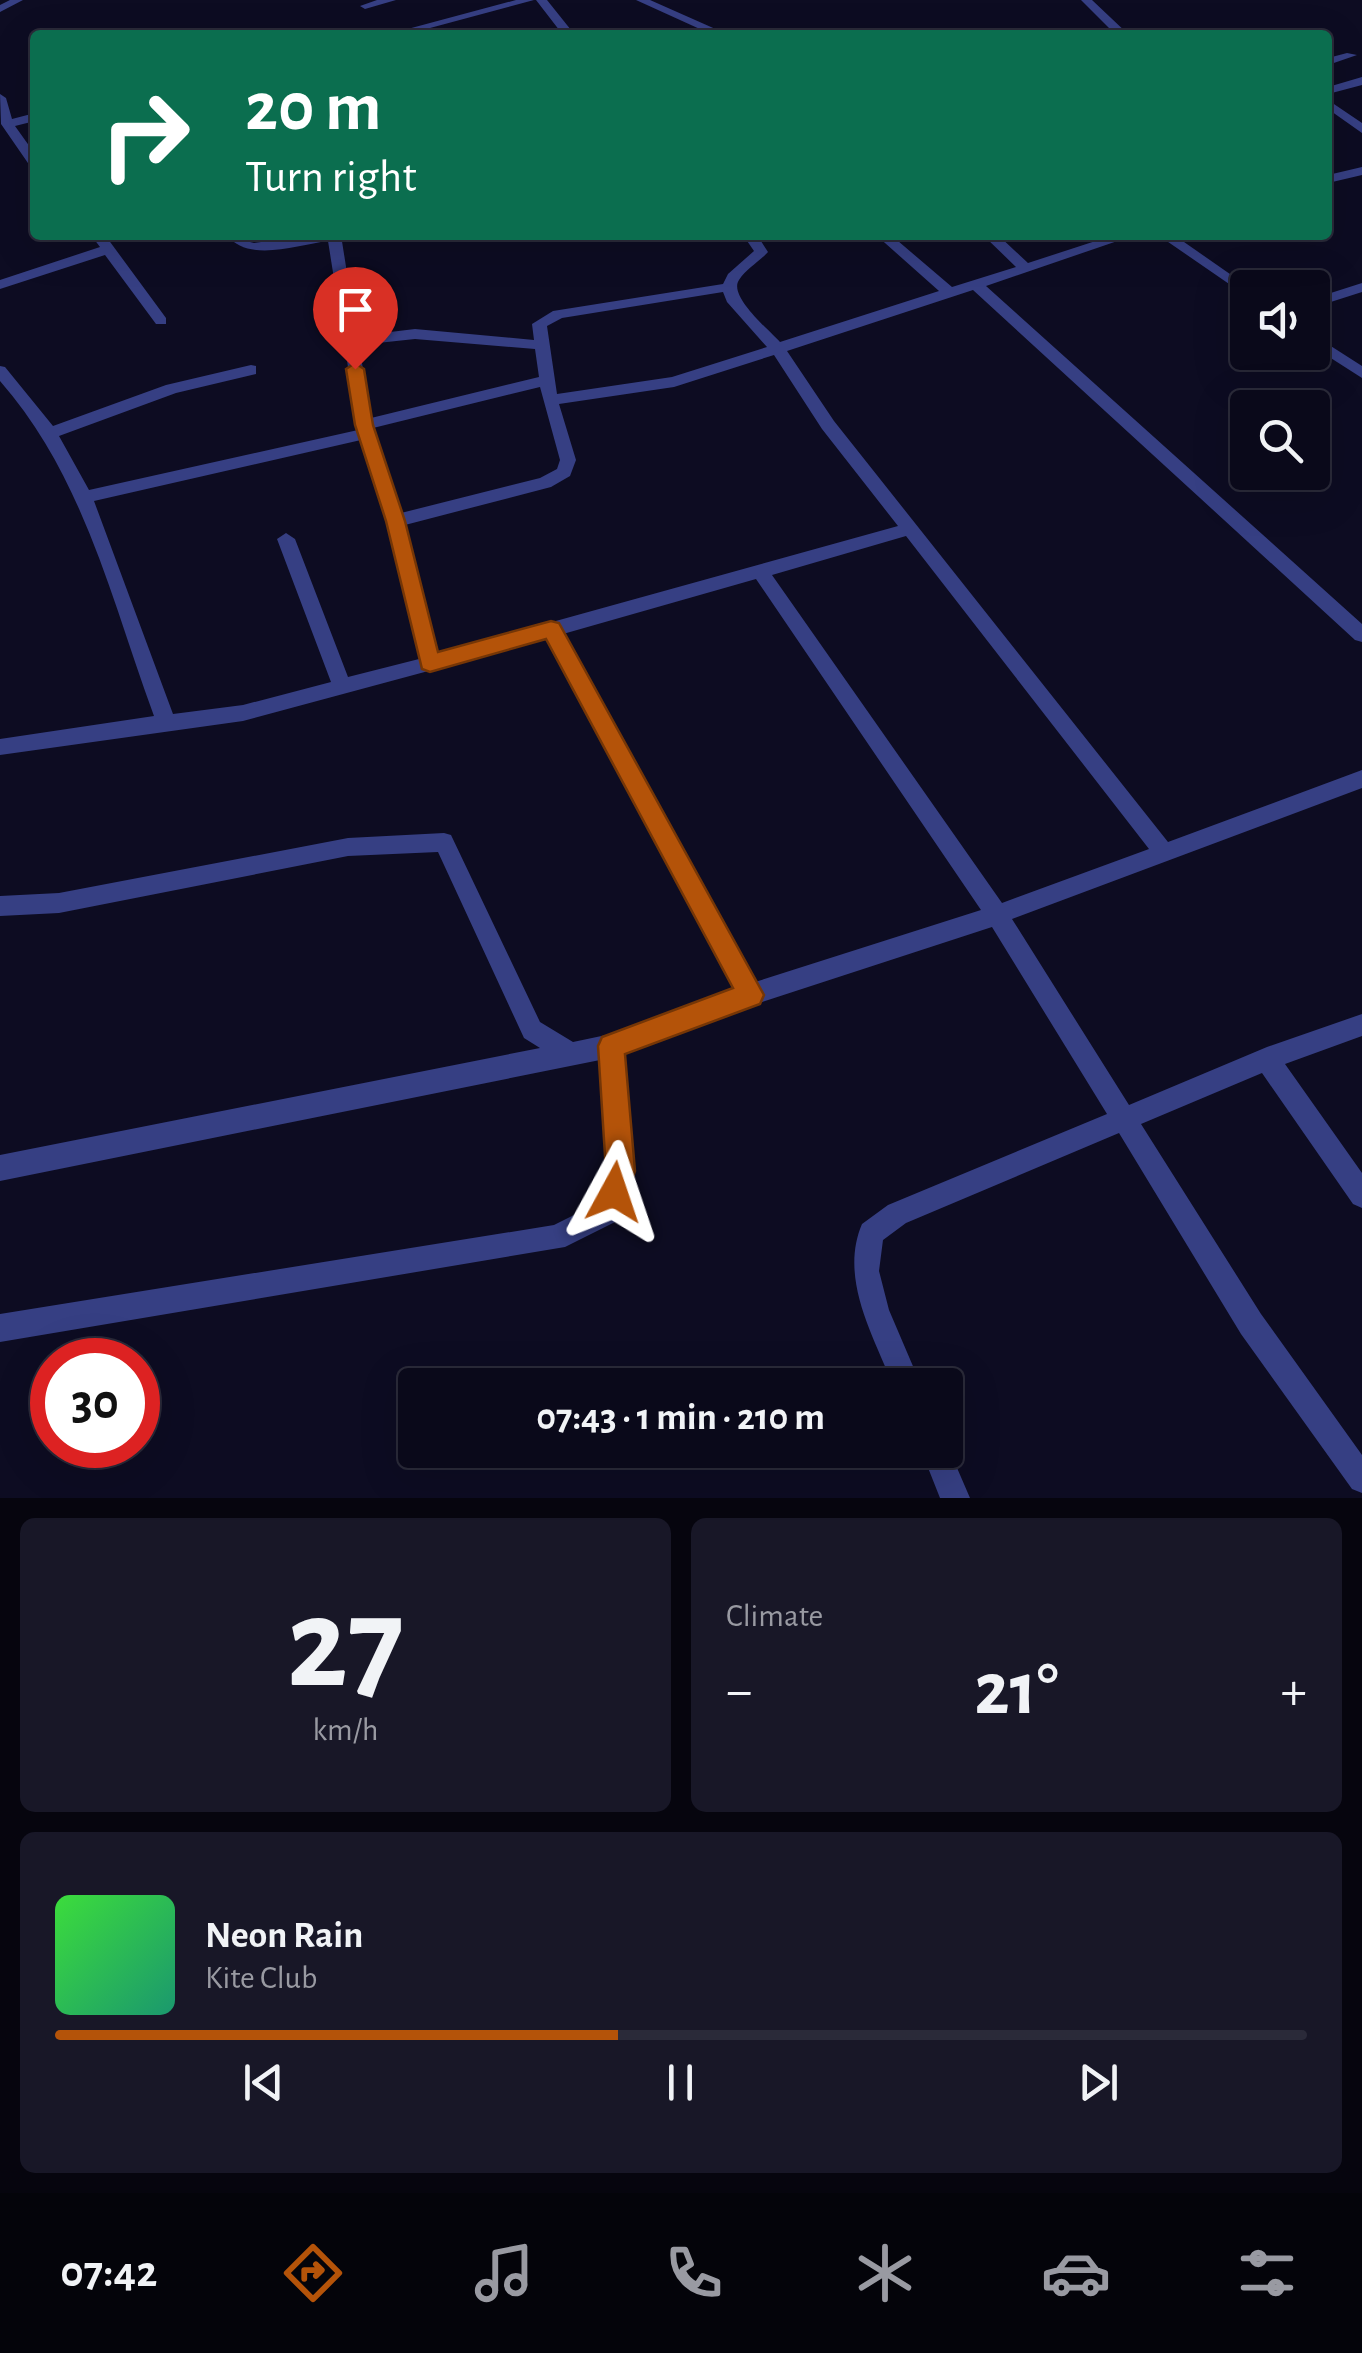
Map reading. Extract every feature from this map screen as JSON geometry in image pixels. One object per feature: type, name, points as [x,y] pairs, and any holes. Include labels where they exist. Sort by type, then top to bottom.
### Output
[{"type":"street","points":[[0,9],[18,0]]},
{"type":"street","points":[[365,6],[391,0]]},
{"type":"street","points":[[411,30],[529,0]]},
{"type":"street","points":[[541,0],[564,30]]},
{"type":"street","points":[[640,0],[711,30]]},
{"type":"street","points":[[1086,0],[1117,30]]},
{"type":"street","points":[[1332,61],[1351,55]]},
{"type":"street","points":[[1332,89],[1362,81]]},
{"type":"street","points":[[0,98],[7,124],[30,156]]},
{"type":"street","points":[[1332,107],[1362,129]]},
{"type":"street","points":[[7,124],[30,118]]},
{"type":"street","points":[[1332,178],[1362,170]]},
{"type":"street","points":[[102,240],[161,321]]},
{"type":"street","points":[[238,240],[254,247],[305,240]]},
{"type":"street","points":[[335,240],[366,429],[396,521],[430,663]]},
{"type":"street","points":[[754,240],[762,252],[733,277],[729,287],[732,299],[778,349],[828,425],[1163,851]]},
{"type":"street","points":[[889,240],[950,292]]},
{"type":"street","points":[[995,240],[1024,266]]},
{"type":"street","points":[[550,400],[674,382],[1111,240]]},
{"type":"street","points":[[1171,240],[1230,281]]},
{"type":"street","points":[[0,285],[108,249]]},
{"type":"street","points":[[974,283],[1362,634]]},
{"type":"street","points":[[396,521],[545,483],[564,472],[568,460],[550,400],[539,324],[558,314],[729,287]]},
{"type":"street","points":[[1330,298],[1362,288]]},
{"type":"street","points":[[350,341],[415,334],[541,345]]},
{"type":"street","points":[[1330,352],[1362,374]]},
{"type":"street","points":[[50,433],[172,390],[252,370]]},
{"type":"street","points":[[0,372],[50,433],[84,497],[166,722]]},
{"type":"street","points":[[84,497],[194,468],[282,454],[547,380]]},
{"type":"street","points":[[0,746],[186,722],[342,686],[909,529]]},
{"type":"street","points":[[286,539],[342,686]]},
{"type":"street","points":[[760,570],[997,914],[1251,1324],[1362,1478]]},
{"type":"street","points":[[551,629],[750,995]]},
{"type":"street","points":[[0,1168],[611,1046],[750,995],[997,914],[1362,779]]},
{"type":"street","points":[[0,906],[59,903],[348,846],[444,842],[532,1030],[572,1054]]},
{"type":"street","points":[[900,1368],[876,1310],[866,1271],[871,1233],[896,1214],[1267,1060],[1362,1025]]},
{"type":"street","points":[[0,1328],[556,1238],[608,1212],[621,1171],[611,1046]]},
{"type":"street","points":[[1267,1060],[1362,1195]]},
{"type":"street","points":[[942,1468],[955,1498]]},
{"type":"route","points":[[355,369],[364,425],[396,521],[430,663],[551,629],[750,995],[611,1046],[621,1171],[614,1192]]}]
